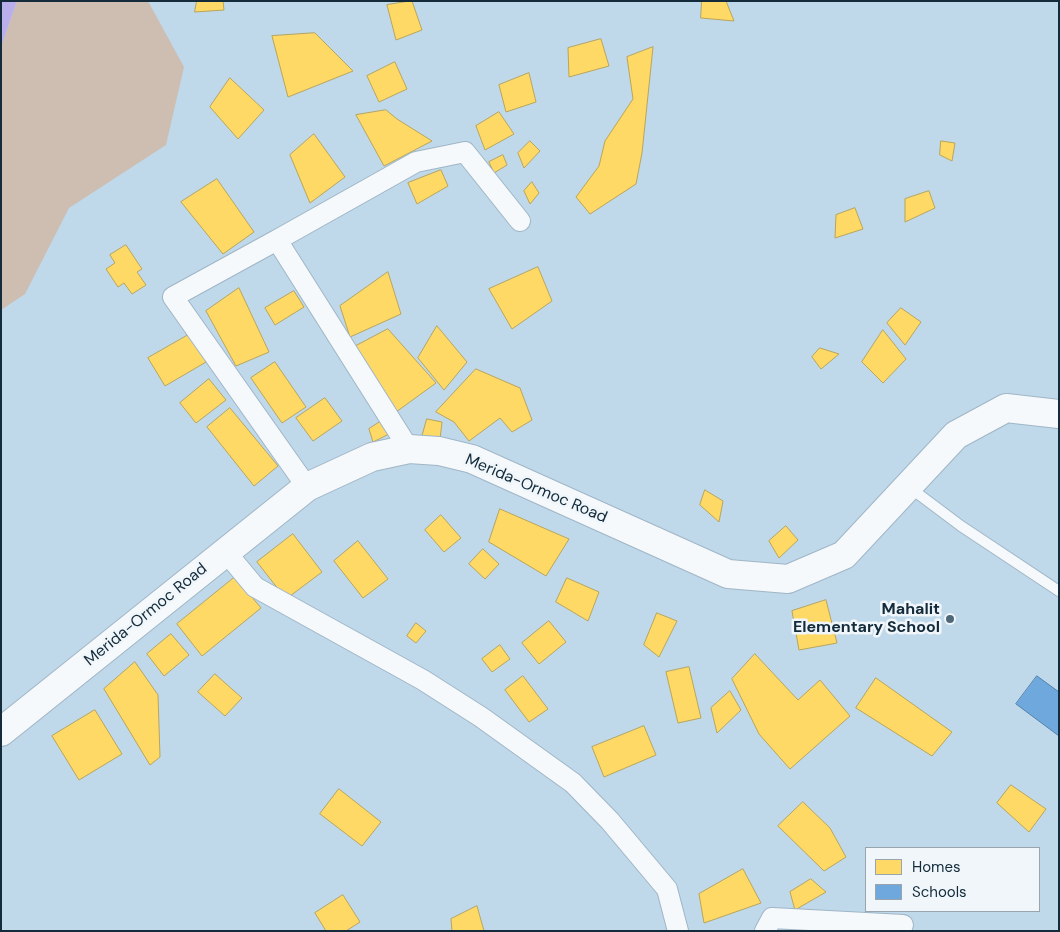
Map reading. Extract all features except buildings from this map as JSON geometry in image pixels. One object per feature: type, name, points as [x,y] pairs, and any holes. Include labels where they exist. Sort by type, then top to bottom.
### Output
[{"type":"highway","name":"Merida-Ormoc Road","points":[[1,732],[307,487],[372,457],[409,449],[439,450],[472,459],[728,574],[788,579],[844,555],[956,435],[1006,408],[1059,414]]},
{"type":"street","points":[[307,487],[173,297],[416,162],[465,152],[520,221]]},
{"type":"street","points":[[277,240],[409,449]]},
{"type":"street","points":[[225,551],[255,587],[423,680],[482,717],[573,782],[610,821],[667,890],[678,931]]},
{"type":"street","points":[[765,931],[772,918],[903,925]]},
{"type":"lane","points":[[909,487],[961,526],[1059,591]]},
{"type":"shaded area","points":[[1,1],[17,1],[1,47]]},
{"type":"shaded area","points":[[17,1],[148,1],[184,67],[166,145],[69,208],[25,294],[1,310],[1,47]]},
{"type":"place","name":"Mahalit Elementary School","points":[[950,619]]}]
